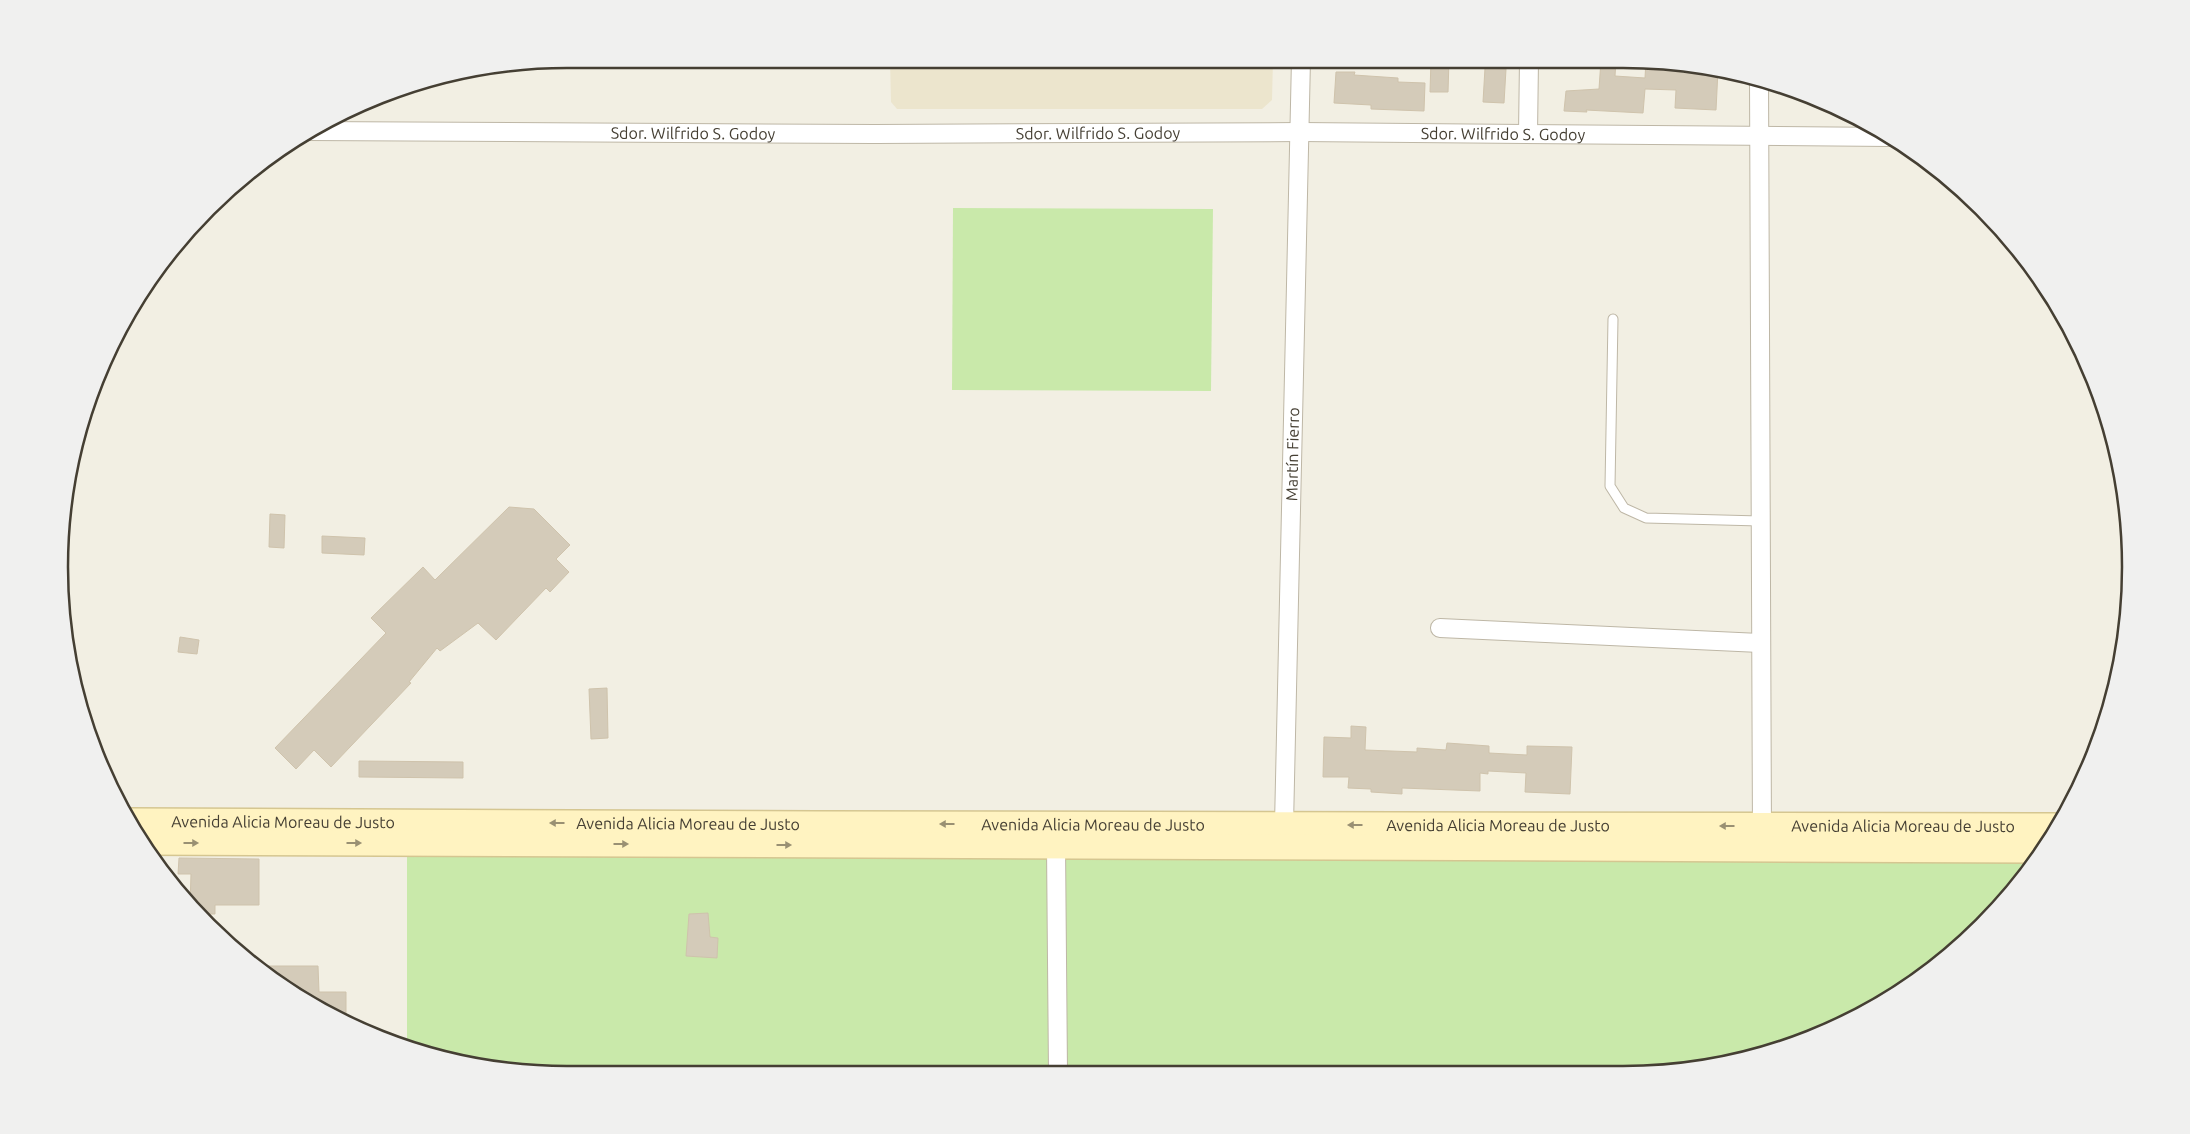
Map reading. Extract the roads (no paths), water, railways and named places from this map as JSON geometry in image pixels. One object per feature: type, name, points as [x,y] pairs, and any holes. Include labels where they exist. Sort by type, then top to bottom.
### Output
[{"type":"main road","name":"Avenida Alicia Moreau de Justo","points":[[137,821],[1285,836],[1762,837],[2050,826]]},
{"type":"main road","name":"Avenida Alicia Moreau de Justo","points":[[150,842],[1056,846],[1285,836]]},
{"type":"main road","name":"Avenida Alicia Moreau de Justo","points":[[1762,837],[2035,850]]},
{"type":"street","name":"Martín Fierro","points":[[1285,836],[1301,67]]},
{"type":"street","points":[[1528,134],[1529,67]]},
{"type":"street","points":[[1759,87],[1762,837]]},
{"type":"street","name":"Sdor. Wilfrido S. Godoy","points":[[323,131],[866,134],[1300,132],[1759,134],[1877,137]]},
{"type":"street","points":[[1440,628],[1760,643]]},
{"type":"street","points":[[1056,846],[1058,1066]]},
{"type":"lane","points":[[1613,319],[1610,486],[1624,508],[1646,518],[1760,521]]}]
